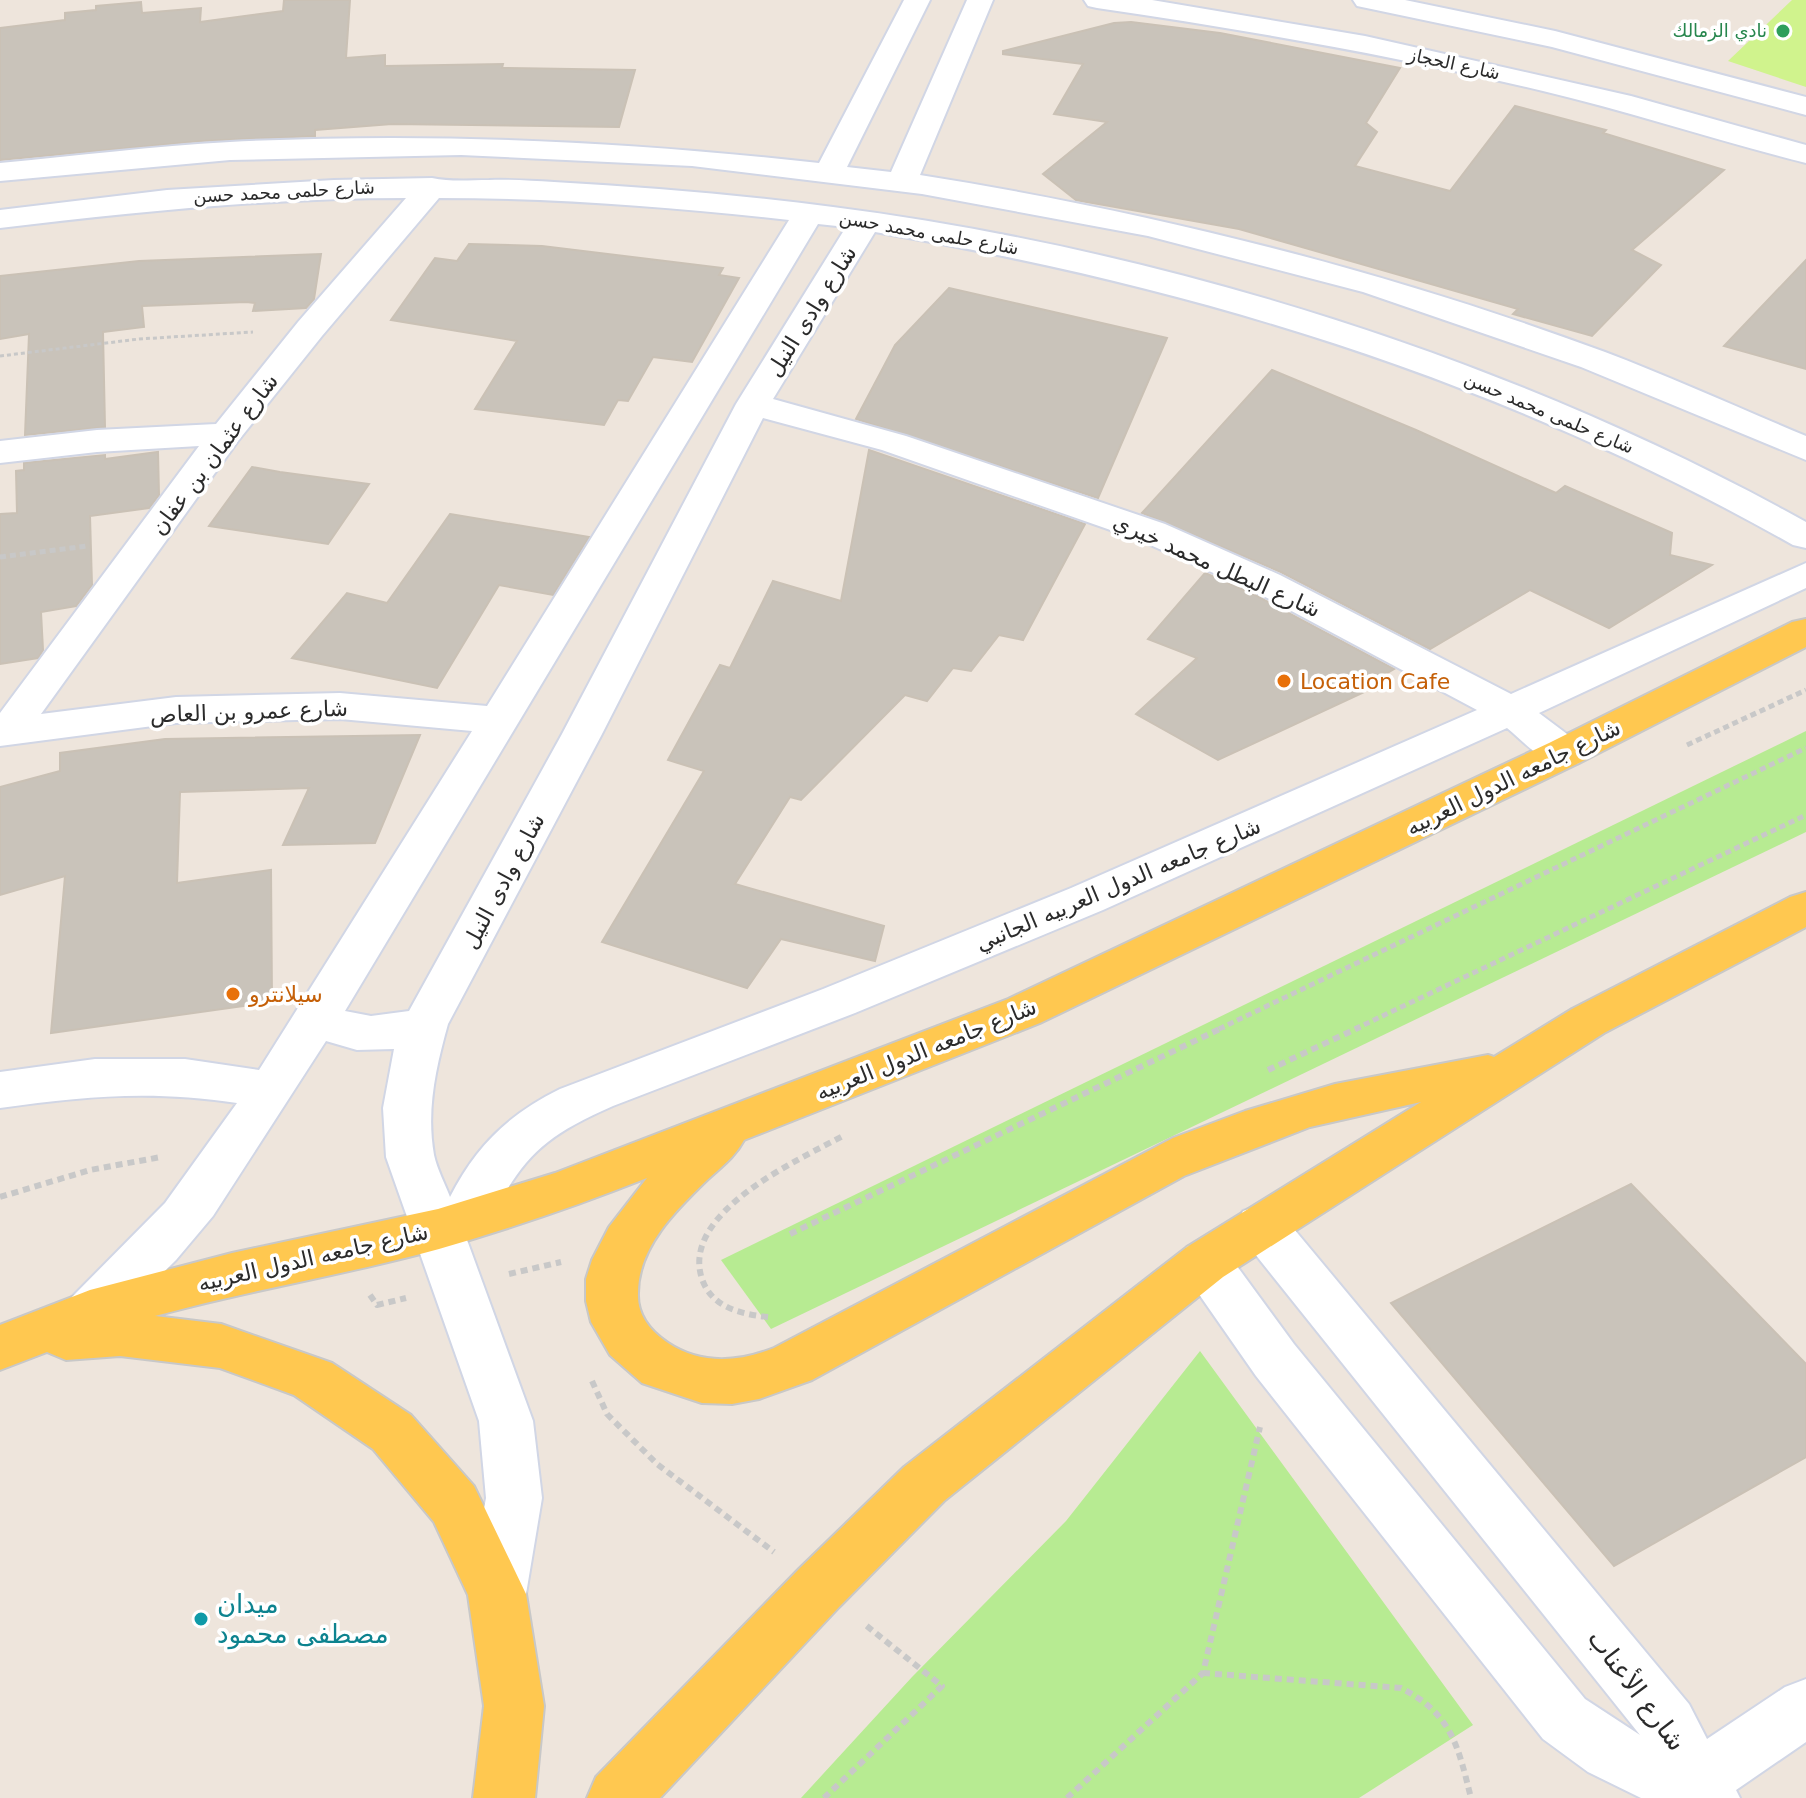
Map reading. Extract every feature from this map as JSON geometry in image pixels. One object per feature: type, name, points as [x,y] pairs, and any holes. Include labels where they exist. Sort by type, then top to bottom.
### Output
[{"type":"main road","name":"شارع جامعه الدول العربيه","points":[[6,1345],[90,1312],[232,1274],[451,1225],[567,1189],[1024,1011],[1564,753],[1806,631]]},
{"type":"main road","points":[[618,1798],[819,1588],[924,1484],[1205,1262],[1588,1021],[1806,908]]},
{"type":"main road","points":[[774,1110],[721,1139],[665,1190],[623,1249],[612,1279],[613,1309],[626,1338],[651,1362],[683,1377],[721,1382],[759,1378],[793,1364],[1167,1162],[1229,1135],[1361,1095],[1509,1069]]},
{"type":"main road","points":[[6,1345],[120,1334],[221,1346],[313,1379],[392,1432],[454,1504],[497,1594],[514,1706],[504,1798]]},
{"type":"street","points":[[829,172],[917,0]]},
{"type":"street","points":[[902,182],[980,0]]},
{"type":"street","name":"شارع الحجاز","points":[[1097,0],[1331,38],[1558,86],[1806,154]]},
{"type":"street","points":[[1366,0],[1485,11],[1799,104],[1783,123],[1768,131],[1747,136]]},
{"type":"street","points":[[1668,114],[1664,101],[1669,90],[1702,76]]},
{"type":"street","name":"شارع حلمى محمد حسن","points":[[0,172],[204,153],[457,147],[582,151],[829,172],[902,182],[1119,221],[1265,256],[1487,323],[1692,401],[1806,449]]},
{"type":"street","points":[[204,153],[193,158],[181,173],[187,187],[207,195]]},
{"type":"street","points":[[57,165],[77,179],[80,188],[70,208]]},
{"type":"street","name":"شارع حلمى محمد حسن","points":[[0,219],[70,208],[207,195],[432,187],[660,196],[866,221],[1082,261],[1278,313],[1477,381],[1731,495],[1806,537]]},
{"type":"street","name":"شارع عثمان بن عفان","points":[[11,713],[310,329],[432,187]]},
{"type":"street","points":[[90,1312],[155,1248],[233,1150],[317,1018],[809,213]]},
{"type":"street","name":"شارع وادى النيل","points":[[497,1594],[514,1498],[506,1421],[451,1225],[410,1157],[407,1108],[413,1065],[425,1024],[582,734],[753,404],[866,221]]},
{"type":"street","points":[[1640,452],[1658,450],[1685,439],[1698,421],[1692,401]]},
{"type":"street","name":"شارع البطل محمد خيري","points":[[753,404],[894,443],[1152,532],[1267,583],[1511,711],[1564,753]]},
{"type":"street","points":[[0,452],[97,441],[226,434]]},
{"type":"street","name":"شارع جامعه الدول العربيه الجانبي","points":[[451,1225],[493,1165],[515,1141],[565,1107],[1047,916],[1511,711],[1806,574]]},
{"type":"street","name":"شارع عمرو بن العاص","points":[[11,713],[340,706],[498,720]]},
{"type":"street","points":[[317,1018],[334,1027],[378,1035],[425,1024]]},
{"type":"street","points":[[0,1090],[95,1077],[185,1077],[270,1090]]},
{"type":"street","name":"شارع الأعناب","points":[[1261,1225],[1668,1724],[1685,1752],[1692,1793]]},
{"type":"street","name":"شارع الأعناب","points":[[1205,1262],[1275,1360],[1564,1719],[1587,1739],[1621,1760],[1657,1774],[1692,1793]]},
{"type":"street","points":[[1692,1793],[1806,1707]]},
{"type":"path","points":[[0,356],[139,339],[310,329]]},
{"type":"path","points":[[0,557],[149,539]]},
{"type":"path","points":[[1676,750],[1806,690]]},
{"type":"path","points":[[790,1234],[1806,748]]},
{"type":"path","points":[[1267,1071],[1806,815]]},
{"type":"path","points":[[770,1317],[740,1314],[714,1301],[699,1279],[697,1254],[726,1207],[765,1178],[855,1129]]},
{"type":"path","points":[[0,1197],[90,1170],[163,1157],[233,1150]]},
{"type":"path","points":[[565,1277],[562,1262],[567,1189]]},
{"type":"path","points":[[1067,1798],[1203,1673],[1275,1360]]},
{"type":"path","points":[[590,1377],[607,1414],[657,1464],[942,1686],[824,1798]]},
{"type":"path","points":[[1203,1673],[1401,1688],[1422,1696],[1440,1711],[1451,1728],[1471,1798]]},
{"type":"green space","name":"نادي الزمالك","points":[[1792,0],[1806,0],[1806,87],[1728,61]]},
{"type":"green space","points":[[1806,731],[1806,832],[771,1329],[721,1260]]},
{"type":"green space","points":[[1200,1351],[1473,1725],[1359,1798],[801,1798],[912,1677],[1066,1521]]},
{"type":"building","points":[[284,0],[350,0],[346,58],[385,55],[385,66],[503,64],[502,68],[635,70],[619,127],[392,124],[315,130],[315,136],[201,141],[0,160],[0,28],[65,20],[65,13],[96,10],[96,6],[141,2],[142,13],[201,8],[200,22],[283,11]]},
{"type":"building","points":[[1131,22],[1220,33],[1400,68],[1366,123],[1377,132],[1355,166],[1450,191],[1515,106],[1606,130],[1603,133],[1724,170],[1632,250],[1661,265],[1592,336],[1513,314],[1518,309],[1239,229],[1076,200],[1043,174],[1107,122],[1054,114],[1083,64],[1003,54],[1003,51],[1114,23]]},
{"type":"building","points":[[469,244],[542,246],[723,268],[719,275],[739,278],[692,362],[653,357],[628,401],[618,400],[604,425],[475,409],[517,341],[391,320],[435,258],[457,261]]},
{"type":"building","points":[[321,254],[314,299],[306,308],[253,311],[255,303],[246,302],[142,306],[144,327],[103,332],[105,427],[25,435],[29,334],[0,339],[0,276],[139,261]]},
{"type":"building","points":[[1806,260],[1806,369],[1724,346]]},
{"type":"building","points":[[949,288],[1167,338],[1098,498],[856,419],[895,345]]},
{"type":"building","points":[[1272,370],[1556,493],[1565,486],[1672,533],[1670,555],[1712,565],[1609,628],[1530,590],[1430,649],[1281,572],[1142,513]]},
{"type":"building","points":[[869,450],[1085,524],[1023,640],[999,635],[971,671],[953,668],[927,701],[905,695],[801,800],[790,797],[735,884],[884,926],[875,961],[781,939],[747,988],[602,942],[704,771],[668,760],[720,665],[730,668],[773,581],[841,601]]},
{"type":"building","points":[[158,452],[159,495],[149,508],[90,516],[92,585],[76,606],[41,612],[43,650],[38,658],[0,664],[0,514],[17,513],[16,471],[24,470],[24,463],[105,455],[105,459]]},
{"type":"building","points":[[252,467],[369,484],[328,544],[209,526]]},
{"type":"building","points":[[450,514],[589,537],[553,595],[499,585],[437,688],[292,658],[347,593],[387,603]]},
{"type":"building","points":[[1205,573],[1253,594],[1394,669],[1357,691],[1362,693],[1218,760],[1136,714],[1197,658],[1148,639]]},
{"type":"building","points":[[420,735],[375,843],[283,845],[309,788],[180,792],[177,883],[271,870],[272,1002],[51,1033],[65,876],[0,895],[0,787],[60,771],[60,753],[165,739]]},
{"type":"building","points":[[1631,1184],[1806,1364],[1806,1457],[1614,1566],[1391,1303]]},
{"type":"place","name":"نادي الزمالك","points":[[1783,31]]},
{"type":"place","name":"Location Cafe","points":[[1284,681]]},
{"type":"place","name":"سيلانترو","points":[[233,994]]},
{"type":"place","name":"ميدان مصطفى محمود","points":[[201,1619]]}]
